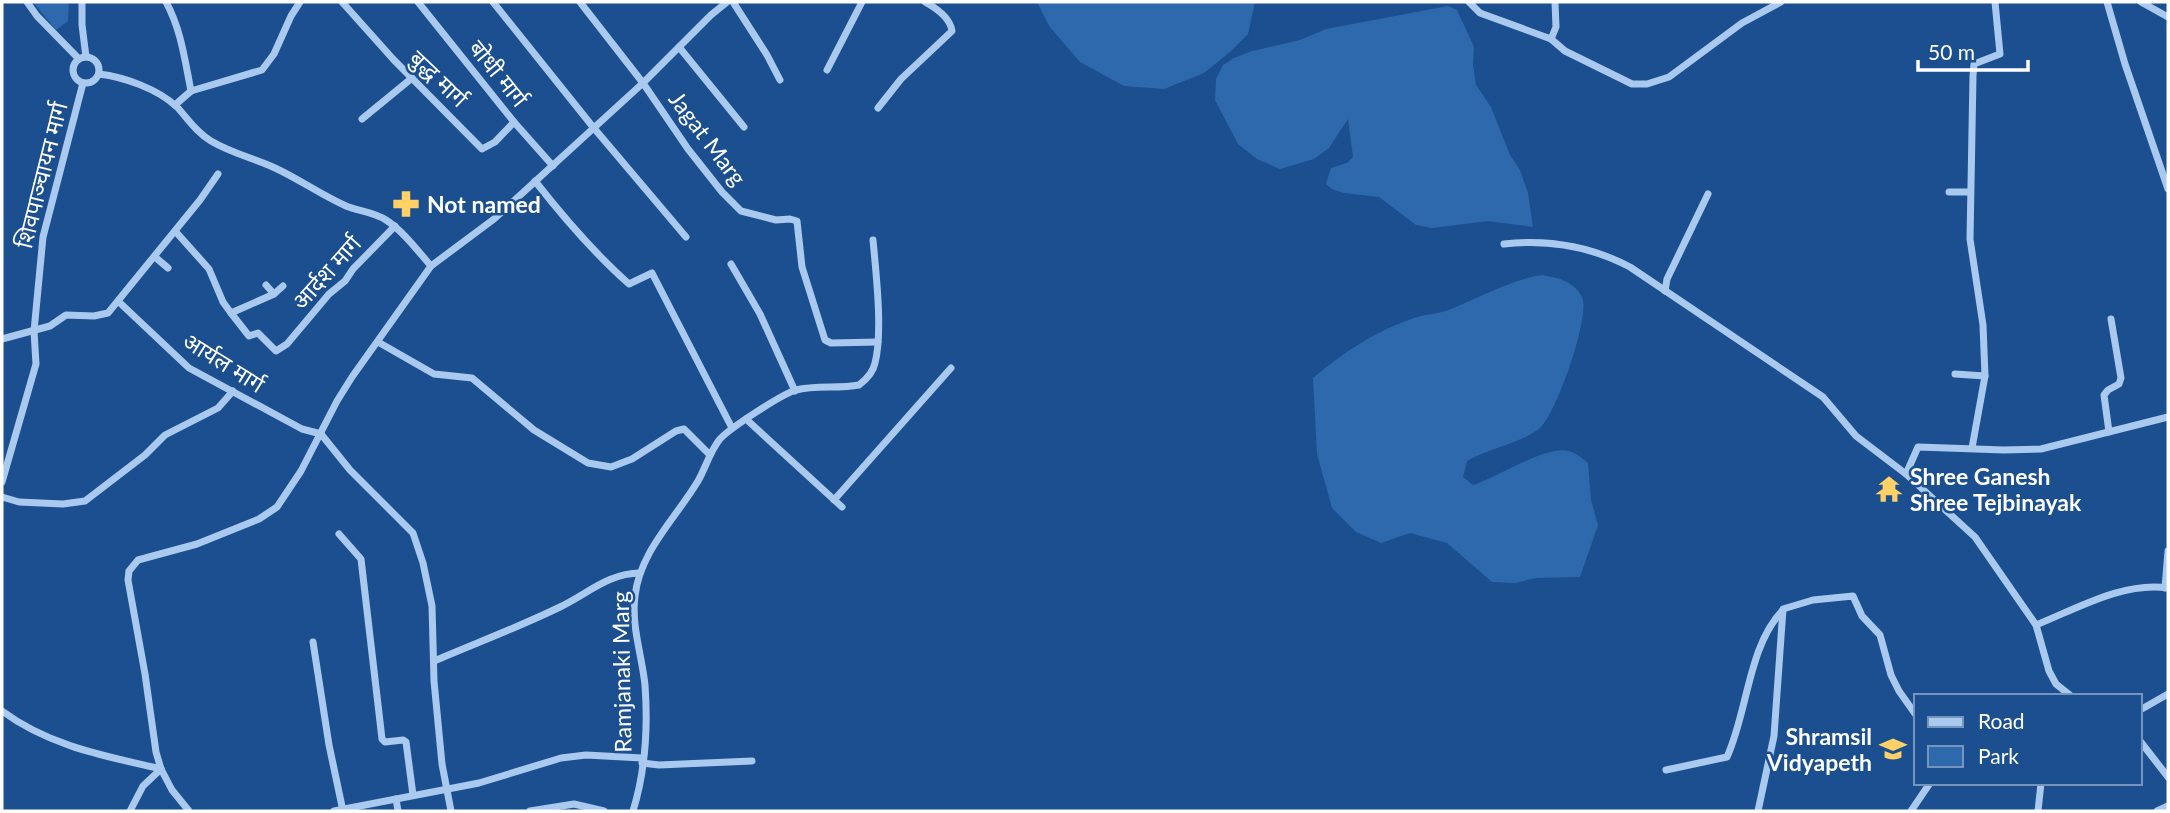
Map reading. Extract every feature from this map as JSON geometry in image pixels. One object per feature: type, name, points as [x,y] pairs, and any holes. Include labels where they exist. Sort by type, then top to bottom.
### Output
[{"type":"street","points":[[27,2],[37,16],[82,58],[96,62],[99,74],[95,80],[83,83],[74,75],[73,66],[82,58],[82,2]]},
{"type":"street","points":[[166,2],[176,24],[191,91]]},
{"type":"street","points":[[175,105],[191,91],[253,75],[262,70],[274,54],[300,2]]},
{"type":"street","name":"बुद्ध मार्ग","points":[[342,2],[482,149],[495,142],[514,122]]},
{"type":"street","name":"बोधी मार्ग","points":[[418,2],[514,122],[553,166]]},
{"type":"street","points":[[493,2],[686,237]]},
{"type":"street","name":"Jagat Marg","points":[[580,2],[722,192],[741,211],[797,222],[802,267],[825,340],[831,343],[878,342]]},
{"type":"street","points":[[189,811],[172,790],[161,769],[151,725],[128,580],[134,563],[197,544],[270,513],[284,499],[337,401],[431,266],[494,219],[727,2],[767,55],[780,80]]},
{"type":"street","points":[[827,71],[862,2]]},
{"type":"street","points":[[878,108],[901,79],[952,31],[951,25],[940,11],[925,2]]},
{"type":"street","points":[[1469,2],[1480,13],[1550,39],[1565,51],[1632,84],[1647,84],[1669,76],[1742,23],[1781,2]]},
{"type":"street","points":[[1550,39],[1556,27],[1555,2]]},
{"type":"street","points":[[1972,448],[1985,376],[1983,326],[1970,239],[1973,64],[2000,54],[1994,2]]},
{"type":"street","points":[[2107,2],[2125,64],[2168,189]]},
{"type":"street","points":[[2141,2],[2168,17]]},
{"type":"street","points":[[679,47],[744,127]]},
{"type":"street","points":[[99,74],[117,76],[139,84],[175,105],[192,126],[230,152],[275,168],[349,208],[383,218],[395,226],[431,266]]},
{"type":"street","points":[[362,119],[412,78]]},
{"type":"street","name":"शिवपाञ्चायन मार्ग","points":[[2,482],[36,365],[34,331],[43,237],[83,83]]},
{"type":"street","points":[[2,339],[50,326],[66,315],[94,316],[108,313],[176,232],[218,174]]},
{"type":"street","points":[[535,181],[597,255],[629,284],[652,273],[732,428]]},
{"type":"street","points":[[1949,192],[1970,192]]},
{"type":"street","points":[[1665,291],[1667,279],[1708,194]]},
{"type":"street","name":"आर्दश मार्ग","points":[[231,313],[249,336],[258,333],[276,351],[287,344],[329,294],[345,281],[353,269],[395,226]]},
{"type":"street","points":[[176,232],[209,270],[223,302],[231,313],[274,294],[283,286]]},
{"type":"street","name":"Ramjanaki Marg","points":[[633,811],[638,794],[646,717],[645,684],[636,624],[635,597],[639,573],[654,544],[698,480],[719,440],[732,428],[795,390],[859,385],[867,379],[875,364],[878,342],[873,240]]},
{"type":"street","points":[[1504,244],[1530,241],[1553,243],[1605,254],[1630,267],[1824,397],[1856,436],[1906,474],[1975,537],[2036,625],[2049,671],[2056,684],[2068,694]]},
{"type":"street","points":[[155,257],[168,268]]},
{"type":"street","points":[[731,264],[760,314],[795,390]]},
{"type":"street","points":[[266,285],[274,294]]},
{"type":"street","name":"आर्यल मार्ग","points":[[119,302],[172,355],[189,368],[302,429],[321,434]]},
{"type":"street","points":[[2109,432],[2104,395],[2119,384],[2121,378],[2111,319]]},
{"type":"street","points":[[379,342],[434,374],[472,378],[534,430],[588,463],[611,467],[632,459],[676,431],[684,429],[710,455]]},
{"type":"street","points":[[834,500],[951,368]]},
{"type":"street","points":[[1955,374],[1985,376]]},
{"type":"street","points":[[2,497],[19,502],[63,504],[85,501],[145,455],[165,435],[218,408],[233,391]]},
{"type":"street","points":[[1906,474],[1918,447],[2041,449],[2168,417]]},
{"type":"street","points":[[746,419],[842,507]]},
{"type":"street","points":[[321,434],[351,470],[413,533],[424,563],[432,606],[437,715],[446,790],[452,811]]},
{"type":"street","points":[[339,534],[361,559],[382,739],[385,742],[405,742],[413,795]]},
{"type":"street","points":[[2036,625],[2116,593],[2157,586],[2167,588],[2168,551]]},
{"type":"street","points":[[434,661],[561,606],[596,585],[624,573],[639,573]]},
{"type":"street","points":[[1666,770],[1727,757],[1737,736],[1761,644],[1770,623],[1783,609],[1814,600],[1853,596],[1862,616],[1880,635],[1891,675],[1914,712]]},
{"type":"street","points":[[1758,811],[1774,736],[1783,609]]},
{"type":"street","points":[[313,642],[340,811],[446,790],[561,758],[586,755],[659,765],[752,761]]},
{"type":"street","points":[[2142,709],[2168,694]]},
{"type":"street","points":[[2,711],[43,737],[78,749],[161,769]]},
{"type":"street","points":[[2142,744],[2168,777]]},
{"type":"street","points":[[130,811],[143,786],[161,769]]},
{"type":"street","points":[[1911,811],[1929,785]]},
{"type":"street","points":[[2038,811],[2041,785]]},
{"type":"street","points":[[396,799],[398,811]]},
{"type":"street","points":[[530,811],[575,804],[604,811]]},
{"type":"street","points":[[2157,811],[2168,806]]},
{"type":"green space","points":[[33,2],[69,2],[68,21],[56,30]]},
{"type":"green space","points":[[1037,2],[1255,2],[1248,34],[1230,52],[1204,73],[1164,89],[1124,86],[1080,62],[1049,26]]},
{"type":"green space","points":[[1448,6],[1457,10],[1474,47],[1476,85],[1491,107],[1510,155],[1520,170],[1528,193],[1533,227],[1488,221],[1432,228],[1416,225],[1379,197],[1332,189],[1326,184],[1331,168],[1347,163],[1353,157],[1348,119],[1329,148],[1314,159],[1280,169],[1257,159],[1238,144],[1215,100],[1216,79],[1223,65],[1252,51],[1300,40],[1326,29]]},
{"type":"green space","points":[[1541,275],[1569,284],[1582,297],[1577,343],[1563,386],[1555,405],[1540,428],[1523,438],[1467,461],[1463,477],[1473,485],[1534,457],[1559,450],[1571,452],[1588,463],[1591,500],[1598,525],[1580,577],[1536,578],[1515,583],[1492,582],[1447,543],[1410,533],[1381,543],[1356,532],[1332,508],[1317,454],[1313,378],[1348,351],[1386,329],[1414,318],[1446,311],[1506,285]]},
{"type":"place","name":"Not named","points":[[406,204]]},
{"type":"place","name":"Shree Ganesh Shree Tejbinayak","points":[[1889,489]]},
{"type":"place","name":"Shramsil Vidyapeth","points":[[1893,749]]}]
